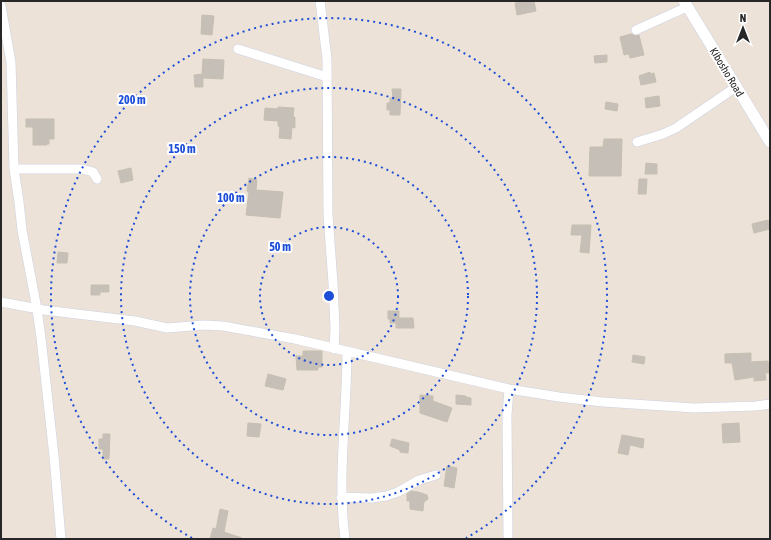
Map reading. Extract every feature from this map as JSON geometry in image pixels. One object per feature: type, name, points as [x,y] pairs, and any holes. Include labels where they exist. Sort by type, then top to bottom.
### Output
[{"type":"street","points":[[320,1],[327,59],[328,215],[335,328],[334,349]]},
{"type":"street","points":[[636,30],[686,4]]},
{"type":"street","name":"Kibosho Road","points":[[686,4],[736,87],[766,127],[770,142]]},
{"type":"street","points":[[1,6],[11,62],[14,169],[22,230],[37,309],[53,449],[61,539]]},
{"type":"street","points":[[238,49],[327,77]]},
{"type":"street","points":[[637,142],[663,134],[676,128],[736,87]]},
{"type":"street","points":[[14,169],[82,169],[93,172],[97,179]]},
{"type":"street","points":[[1,302],[37,309],[135,321],[167,328],[204,325],[222,326],[295,339],[509,389],[559,397],[603,402],[694,408],[756,406],[770,404]]},
{"type":"street","points":[[345,539],[341,498],[347,384],[346,351]]},
{"type":"street","points":[[508,539],[507,415],[509,389]]},
{"type":"street","points":[[341,498],[372,498],[386,496],[398,492],[419,480],[436,475]]},
{"type":"building","points":[[534,1],[536,11],[517,15],[515,3]]},
{"type":"building","points":[[202,15],[214,16],[212,35],[201,34]]},
{"type":"building","points":[[631,34],[636,36],[639,35],[644,55],[630,58],[629,54],[624,55],[620,37]]},
{"type":"building","points":[[607,55],[607,62],[595,63],[594,56]]},
{"type":"building","points":[[203,59],[224,60],[223,79],[203,78],[203,87],[195,87],[194,75],[202,74]]},
{"type":"building","points":[[650,72],[650,74],[654,73],[656,82],[641,85],[639,76]]},
{"type":"building","points":[[392,89],[401,89],[400,115],[390,115],[390,110],[387,110],[387,103],[390,103],[390,98],[393,98]]},
{"type":"building","points":[[659,96],[660,106],[646,108],[645,98]]},
{"type":"building","points":[[606,102],[618,104],[617,111],[605,109]]},
{"type":"building","points":[[278,107],[294,108],[293,117],[295,117],[295,128],[292,127],[291,139],[279,138],[280,127],[278,126],[278,121],[264,120],[265,108],[278,109]]},
{"type":"building","points":[[26,119],[54,119],[54,139],[49,139],[49,144],[47,145],[33,145],[33,127],[26,127]]},
{"type":"building","points":[[604,139],[622,139],[621,176],[589,176],[590,147],[603,147]]},
{"type":"building","points":[[646,163],[657,164],[657,174],[645,174]]},
{"type":"building","points":[[131,168],[133,180],[121,183],[118,171]]},
{"type":"building","points":[[249,178],[257,180],[256,190],[283,192],[280,218],[246,215]]},
{"type":"building","points":[[639,179],[647,179],[646,194],[638,194]]},
{"type":"building","points":[[768,220],[770,229],[754,233],[752,224]]},
{"type":"building","points":[[572,225],[591,225],[589,253],[580,252],[582,235],[571,235]]},
{"type":"building","points":[[58,252],[68,253],[67,263],[57,263]]},
{"type":"building","points":[[91,285],[109,285],[109,292],[100,292],[100,295],[91,295]]},
{"type":"building","points":[[388,311],[399,311],[399,318],[413,318],[414,328],[396,328],[396,323],[390,323],[390,319],[388,319]]},
{"type":"building","points":[[303,351],[322,351],[322,367],[318,367],[318,370],[297,370],[296,356],[303,356]]},
{"type":"building","points":[[751,353],[751,362],[768,361],[769,373],[765,373],[766,380],[754,381],[754,377],[735,380],[732,363],[725,363],[725,354]]},
{"type":"building","points":[[633,355],[645,357],[644,364],[632,362]]},
{"type":"building","points":[[268,374],[286,379],[283,390],[265,386]]},
{"type":"building","points":[[420,395],[433,396],[433,401],[452,408],[447,422],[420,413]]},
{"type":"building","points":[[456,395],[471,398],[471,405],[456,404]]},
{"type":"building","points":[[248,423],[261,424],[259,437],[247,436]]},
{"type":"building","points":[[739,423],[740,442],[723,443],[722,424]]},
{"type":"building","points":[[103,434],[110,434],[109,459],[103,459],[103,449],[99,449],[99,439],[103,439]]},
{"type":"building","points":[[622,435],[644,439],[643,448],[630,445],[628,455],[618,453]]},
{"type":"building","points":[[392,439],[409,443],[408,453],[400,452],[400,450],[390,446]]},
{"type":"building","points":[[447,466],[457,468],[454,488],[444,486]]},
{"type":"building","points":[[411,491],[427,495],[428,499],[424,502],[423,511],[410,509],[410,501],[407,501],[407,494]]},
{"type":"building","points":[[220,509],[228,511],[224,532],[242,538],[241,539],[210,539],[213,528],[216,529]]}]
